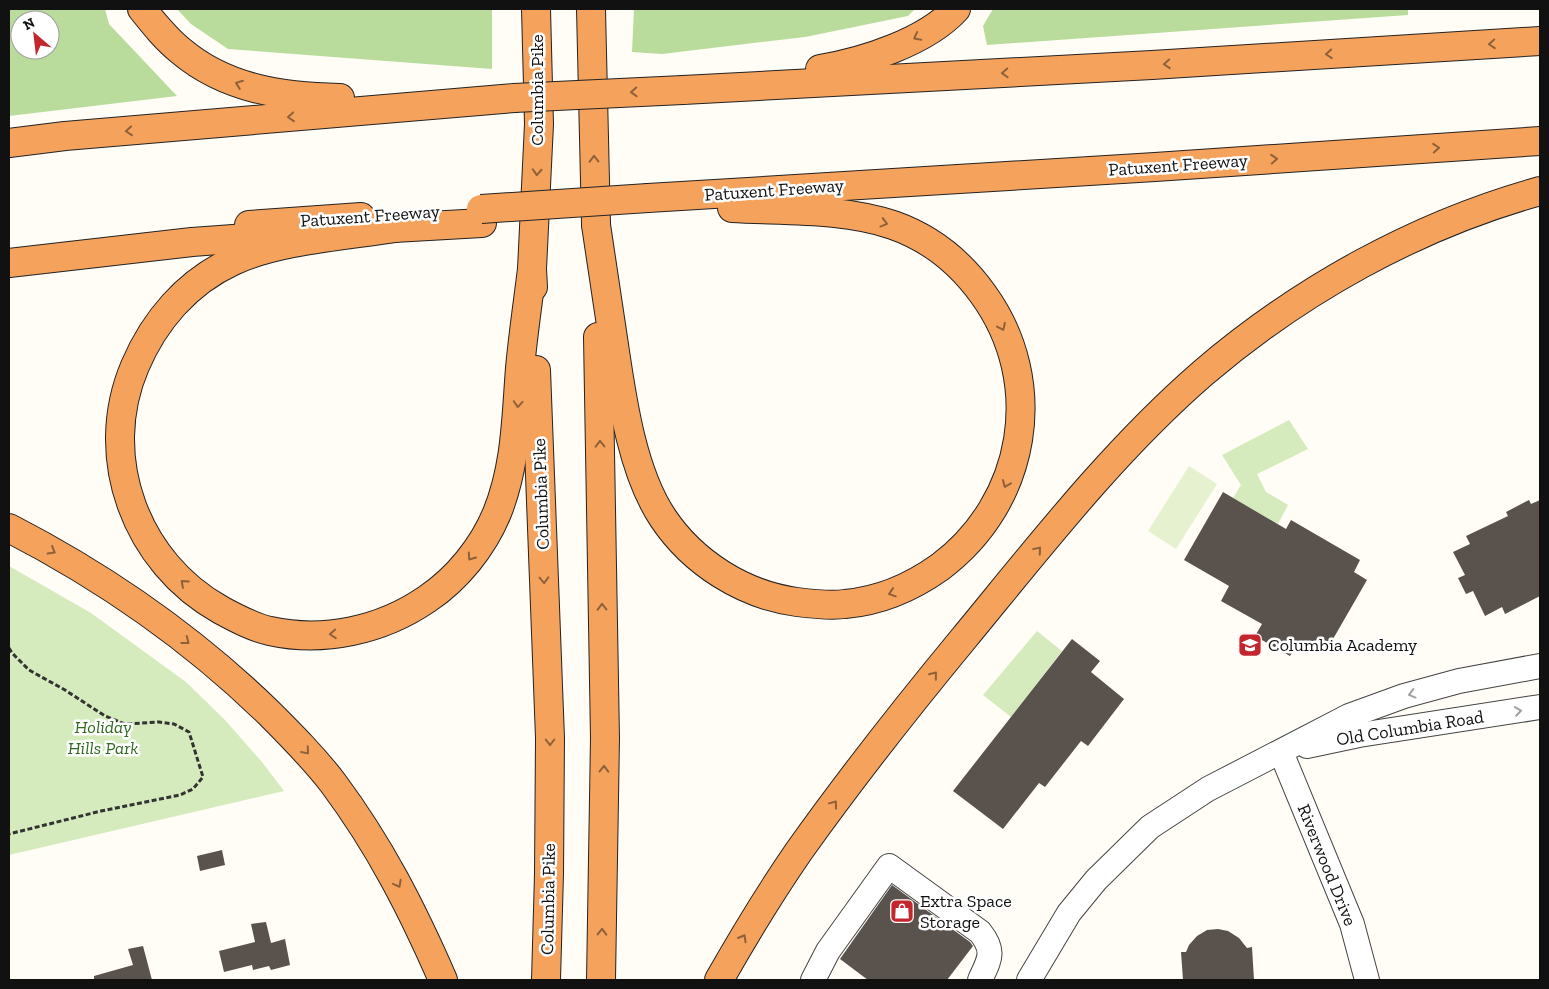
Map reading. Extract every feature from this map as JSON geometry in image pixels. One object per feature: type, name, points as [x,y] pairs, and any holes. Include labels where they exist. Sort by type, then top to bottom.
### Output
[{"type":"highway","points":[[142,9],[181,52],[209,70],[241,85],[309,98],[514,98]]},
{"type":"highway","points":[[522,9],[539,124]]},
{"type":"highway","name":"Columbia Pike","points":[[536,9],[539,124],[532,269],[550,738],[546,980]]},
{"type":"highway","points":[[591,9],[605,738],[601,980]]},
{"type":"highway","points":[[594,120],[602,9]]},
{"type":"highway","points":[[683,90],[829,67],[869,58],[900,46],[927,32],[956,9]]},
{"type":"highway","points":[[9,143],[75,135],[514,98],[1152,65],[1540,41]]},
{"type":"highway","name":"Patuxent Freeway","points":[[9,249],[191,229],[481,216],[649,205],[1540,140]]},
{"type":"highway","points":[[732,208],[939,194],[1155,167]]},
{"type":"highway","points":[[719,980],[750,927],[799,851],[855,776],[1009,584],[1100,476],[1152,422],[1203,373],[1311,293],[1374,257],[1439,226],[1505,200],[1540,191]]},
{"type":"highway","points":[[596,225],[624,410],[636,457],[648,490],[662,518],[702,561],[755,592],[781,600],[815,604],[845,604],[874,599],[901,590],[927,576],[961,549],[978,531],[998,502],[1011,472],[1019,442],[1021,406],[1018,372],[1009,340],[995,310],[975,283],[954,260],[926,240],[893,225],[862,217],[826,213],[649,205]]},
{"type":"highway","points":[[481,216],[394,228],[254,252],[230,262],[204,278],[181,297],[160,320],[145,343],[132,373],[123,404],[120,436],[122,472],[142,532],[161,559],[183,583],[210,604],[239,620],[270,631],[310,636],[343,633],[380,625],[409,611],[437,592],[464,566],[482,540],[496,515],[506,483],[514,449],[520,367],[532,269]]},
{"type":"highway","points":[[9,263],[192,242],[394,228]]},
{"type":"highway","points":[[9,528],[100,579],[154,616],[204,655],[252,697],[294,738],[332,782],[367,831],[420,926],[443,980]]},
{"type":"street","name":"Old Columbia Road","points":[[1029,980],[1070,913],[1096,880],[1150,827],[1208,789],[1349,716],[1404,696],[1459,681],[1540,666]]},
{"type":"street","name":"Old Columbia Road","points":[[1281,752],[1359,736],[1540,707]]},
{"type":"street","name":"Riverwood Drive","points":[[1281,752],[1352,924],[1367,980]]},
{"type":"street","points":[[824,976],[828,951],[889,866],[980,932],[987,940],[990,949],[990,959],[980,980]]},
{"type":"path","points":[[9,648],[12,654],[29,670],[65,690],[105,716],[125,724],[159,722],[174,724],[189,732],[203,778],[192,789],[180,796],[101,811],[9,834]]},
{"type":"green space","points":[[9,9],[105,9],[109,24],[177,96],[9,116]]},
{"type":"green space","points":[[177,9],[492,9],[492,69],[228,49],[191,24]]},
{"type":"green space","points":[[634,9],[915,9],[908,16],[805,37],[662,54],[632,52]]},
{"type":"green space","points":[[993,9],[1408,9],[1408,15],[987,45],[983,26]]},
{"type":"green space","points":[[1289,420],[1308,449],[1257,474],[1266,492],[1288,505],[1278,524],[1233,498],[1241,485],[1222,455]]},
{"type":"green space","points":[[1189,466],[1217,484],[1176,549],[1148,531]]},
{"type":"green space","name":"Holiday Hills Park","points":[[9,566],[91,613],[186,682],[225,720],[262,762],[284,791],[9,855]]},
{"type":"green space","points":[[1037,631],[1062,651],[1011,717],[983,695]]},
{"type":"building","points":[[1223,492],[1286,529],[1291,520],[1360,560],[1354,572],[1367,580],[1329,646],[1317,639],[1309,653],[1296,646],[1290,656],[1255,636],[1262,624],[1221,601],[1229,586],[1184,560]]},
{"type":"building","points":[[1529,500],[1531,504],[1540,500],[1540,596],[1505,614],[1502,607],[1485,616],[1473,591],[1466,594],[1458,578],[1465,575],[1453,552],[1470,544],[1466,536],[1508,516],[1506,512]]},
{"type":"building","points":[[1072,639],[1100,661],[1091,672],[1124,699],[1088,746],[1081,741],[1045,787],[1039,783],[1003,829],[953,791]]},
{"type":"building","points":[[222,850],[225,865],[200,871],[197,856]]},
{"type":"building","name":"Extra Space Storage","points":[[892,885],[973,946],[947,980],[868,980],[840,959]]},
{"type":"building","points":[[266,922],[271,943],[285,939],[290,965],[271,970],[269,966],[253,970],[252,965],[224,972],[219,951],[255,942],[251,924]]},
{"type":"building","points":[[1218,929],[1228,931],[1239,938],[1247,948],[1252,947],[1254,980],[1183,980],[1181,952],[1186,952],[1197,936],[1207,930]]},
{"type":"building","points":[[143,946],[152,980],[94,980],[94,976],[133,965],[128,949]]},
{"type":"place","name":"Columbia Academy","points":[[1250,645]]},
{"type":"place","name":"Extra Space Storage","points":[[902,911]]}]
